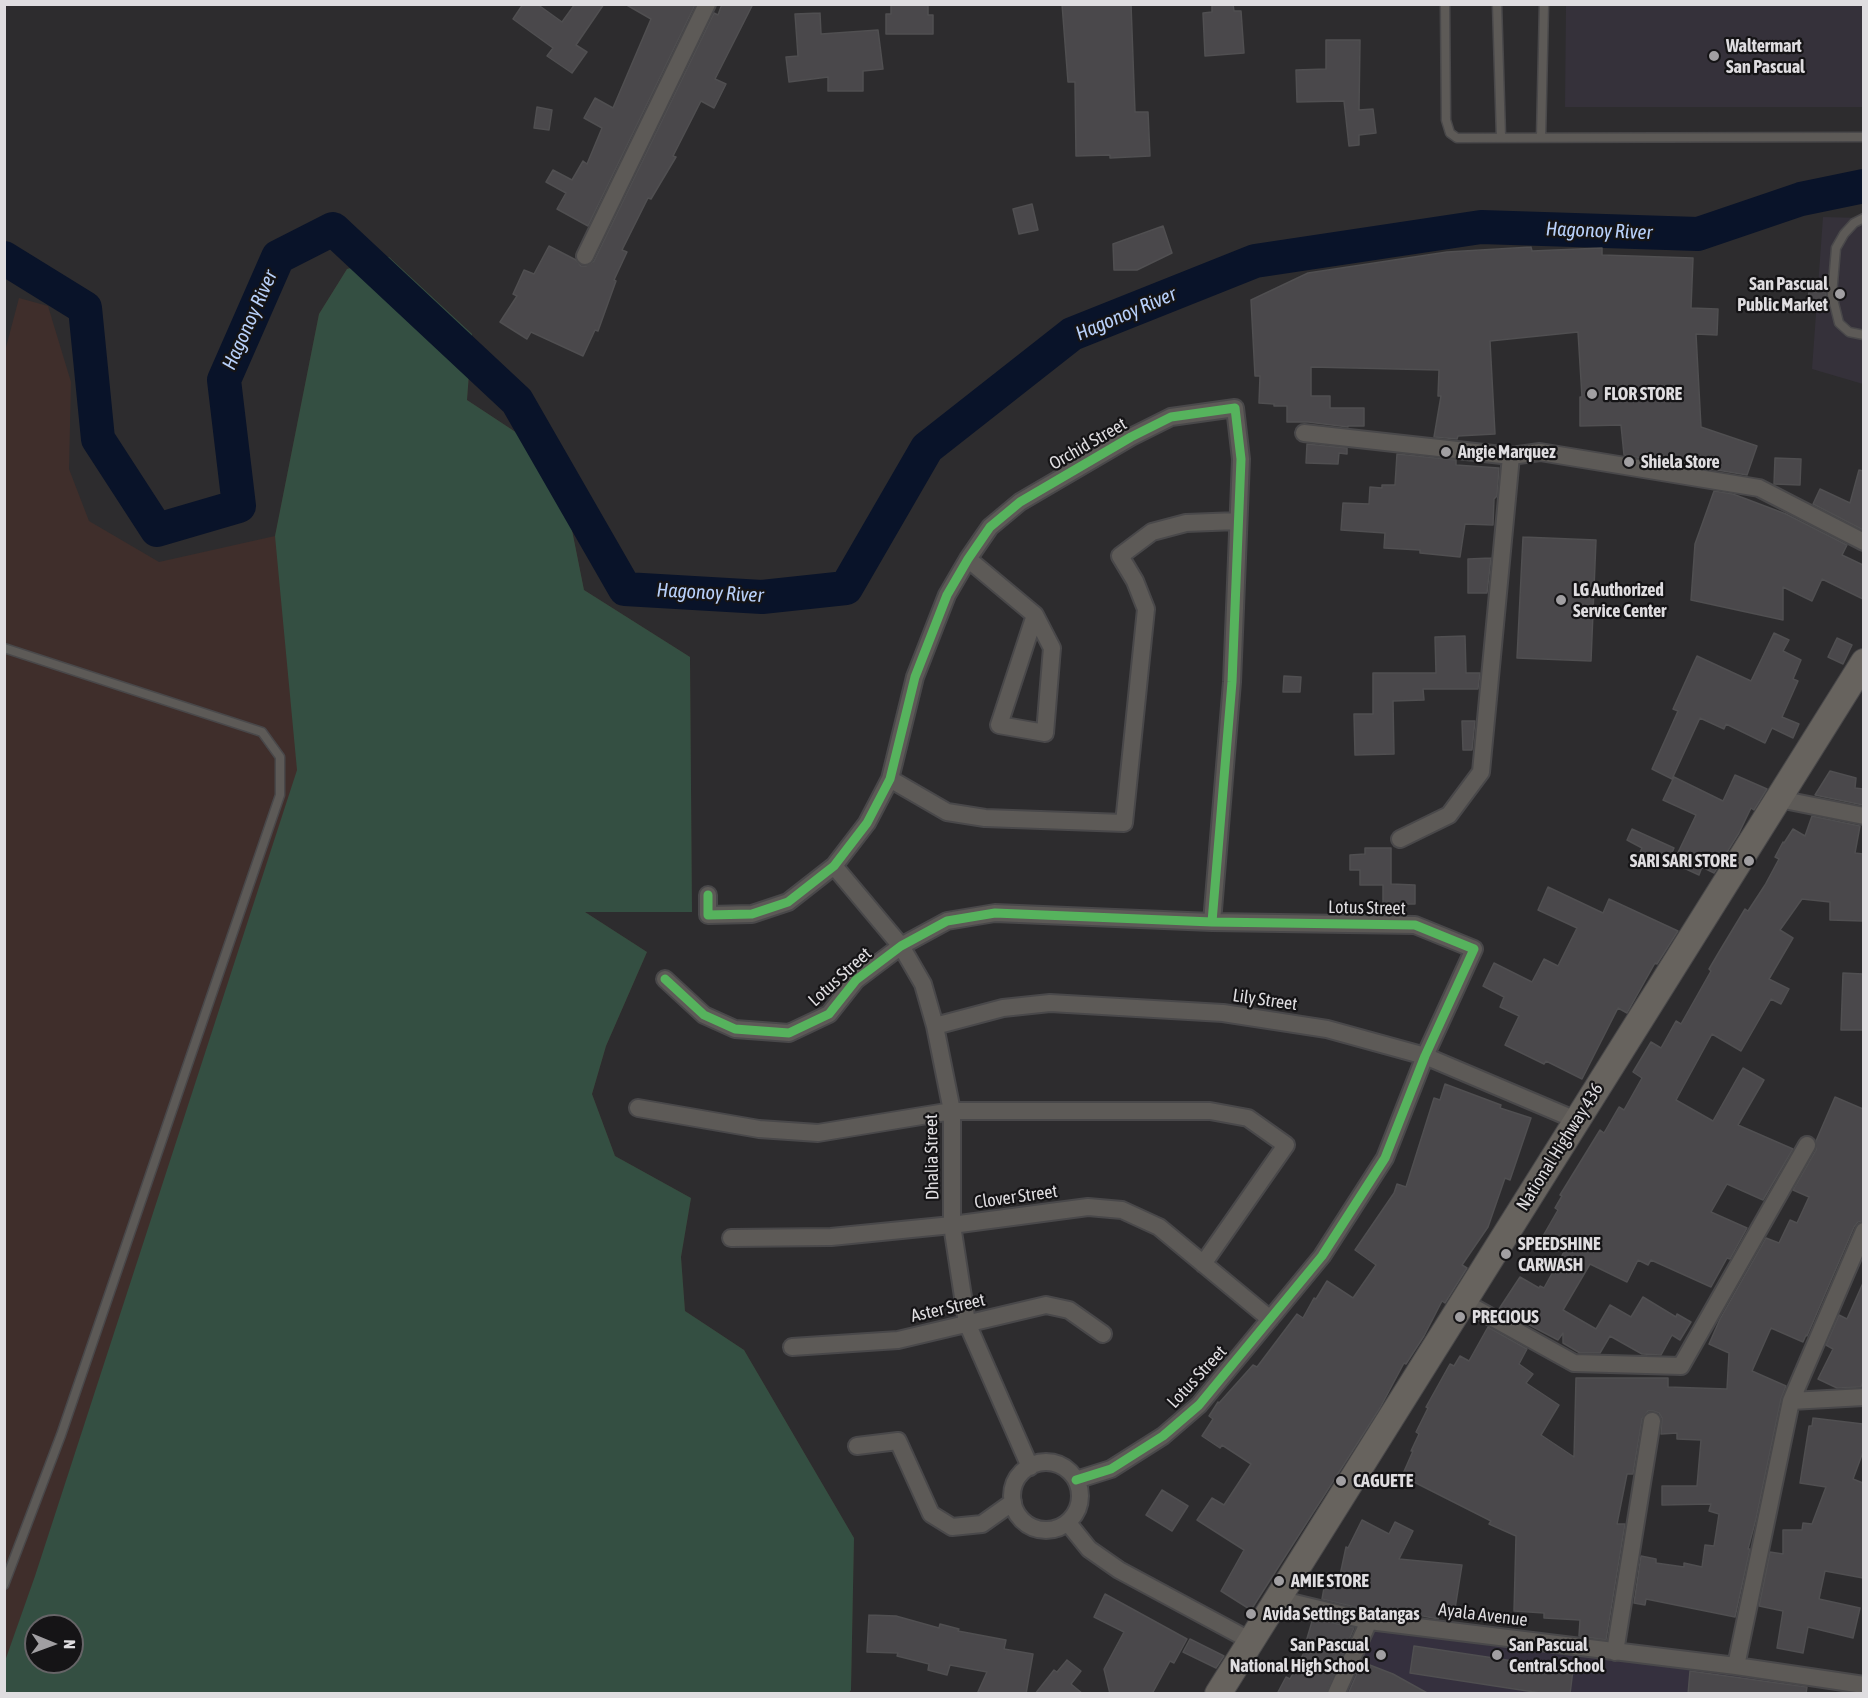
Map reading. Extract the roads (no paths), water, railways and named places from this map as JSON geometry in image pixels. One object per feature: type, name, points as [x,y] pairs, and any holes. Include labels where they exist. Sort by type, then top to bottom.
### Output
[{"type":"main road","name":"National Highway 436","points":[[1218,1694],[1863,662]]},
{"type":"street","points":[[585,256],[707,4]]},
{"type":"street","name":"Orchid Street","points":[[708,895],[708,915],[752,914],[788,902],[834,866],[867,823],[890,779],[915,677],[947,595],[990,527],[1020,502],[1131,437],[1171,417],[1235,408],[1241,459],[1232,682],[1212,922]]},
{"type":"street","points":[[1304,433],[1511,456],[1540,452],[1759,488],[1863,542]]},
{"type":"street","points":[[1400,839],[1449,815],[1481,772],[1511,456]]},
{"type":"street","points":[[890,779],[947,812],[985,818],[1124,823],[1146,609],[1135,581],[1120,556],[1152,532],[1186,523],[1238,521]]},
{"type":"street","points":[[968,559],[1035,615],[1052,648],[1045,733],[999,724],[1035,615]]},
{"type":"street","points":[[1779,799],[1863,816]]},
{"type":"street","name":"Dhalia Street","points":[[834,866],[902,946],[923,984],[935,1026],[952,1111],[952,1226],[967,1323],[1030,1467]]},
{"type":"street","name":"Lotus Street","points":[[665,980],[704,1015],[735,1029],[789,1033],[829,1014],[856,980],[902,946],[947,921],[995,913],[1212,922],[1415,925],[1474,949],[1425,1056],[1385,1158],[1322,1256],[1199,1405],[1163,1436],[1111,1469],[1076,1480]]},
{"type":"street","name":"Lily Street","points":[[935,1026],[1003,1008],[1050,1003],[1223,1013],[1327,1029],[1425,1056],[1576,1120]]},
{"type":"street","points":[[638,1108],[759,1129],[818,1133],[952,1111],[1210,1111],[1248,1118],[1286,1145],[1203,1264]]},
{"type":"street","points":[[1464,1302],[1574,1363],[1681,1366],[1807,1145]]},
{"type":"street","name":"Clover Street","points":[[731,1238],[831,1237],[952,1226],[1088,1207],[1122,1210],[1159,1227],[1270,1319]]},
{"type":"street","points":[[1736,1666],[1791,1401],[1863,1232]]},
{"type":"street","name":"Aster Street","points":[[792,1347],[898,1340],[1046,1305],[1069,1310],[1103,1334]]},
{"type":"street","points":[[1791,1401],[1863,1396]]},
{"type":"street","points":[[1615,1652],[1652,1421]]},
{"type":"street","points":[[857,1446],[898,1441],[931,1514],[952,1527],[982,1524],[1013,1502]]},
{"type":"street","points":[[1040,1463],[1060,1465],[1070,1471],[1076,1480],[1080,1491],[1080,1503],[1076,1514],[1068,1523],[1046,1530],[1025,1523],[1017,1514],[1013,1502],[1016,1482],[1030,1467],[1040,1463]]},
{"type":"street","points":[[1068,1523],[1089,1549],[1119,1570],[1251,1641]]},
{"type":"street","name":"Ayala Avenue","points":[[1278,1599],[1369,1621],[1736,1666],[1863,1685]]},
{"type":"street","points":[[1336,1694],[1369,1621]]},
{"type":"lane","points":[[1445,4],[1446,120],[1450,133],[1457,138],[1863,137]]},
{"type":"lane","points":[[1497,4],[1501,137]]},
{"type":"lane","points":[[1541,138],[1544,4]]},
{"type":"lane","points":[[1863,218],[1854,223],[1844,234],[1836,248],[1832,295],[1839,323],[1849,332],[1863,335]]},
{"type":"lane","points":[[4,648],[262,732],[280,757],[280,795],[61,1435],[7,1568],[4,1585]]},
{"type":"waterway","name":"Hagonoy River","points":[[4,258],[85,308],[98,439],[157,530],[239,506],[224,380],[278,257],[333,229],[517,401],[625,589],[762,597],[846,588],[927,448],[1072,334],[1255,261],[1481,227],[1698,234],[1801,199],[1864,186]]},
{"type":"place","name":"Waltermart San Pascual","points":[[1714,56]]},
{"type":"place","name":"San Pascual Public Market","points":[[1840,294]]},
{"type":"place","name":"FLOR STORE","points":[[1592,394]]},
{"type":"place","name":"Angie Marquez","points":[[1446,452]]},
{"type":"place","name":"Shiela Store","points":[[1629,462]]},
{"type":"place","name":"LG Authorized Service Center","points":[[1561,600]]},
{"type":"place","name":"SARI SARI STORE","points":[[1749,861]]},
{"type":"place","name":"SPEEDSHINE CARWASH","points":[[1506,1254]]},
{"type":"place","name":"PRECIOUS","points":[[1460,1317]]},
{"type":"place","name":"CAGUETE","points":[[1341,1481]]},
{"type":"place","name":"AMIE STORE","points":[[1279,1581]]},
{"type":"place","name":"Avida Settings Batangas","points":[[1251,1614]]},
{"type":"place","name":"San Pascual National High School","points":[[1381,1655]]},
{"type":"place","name":"San Pascual Central School","points":[[1497,1655]]}]
